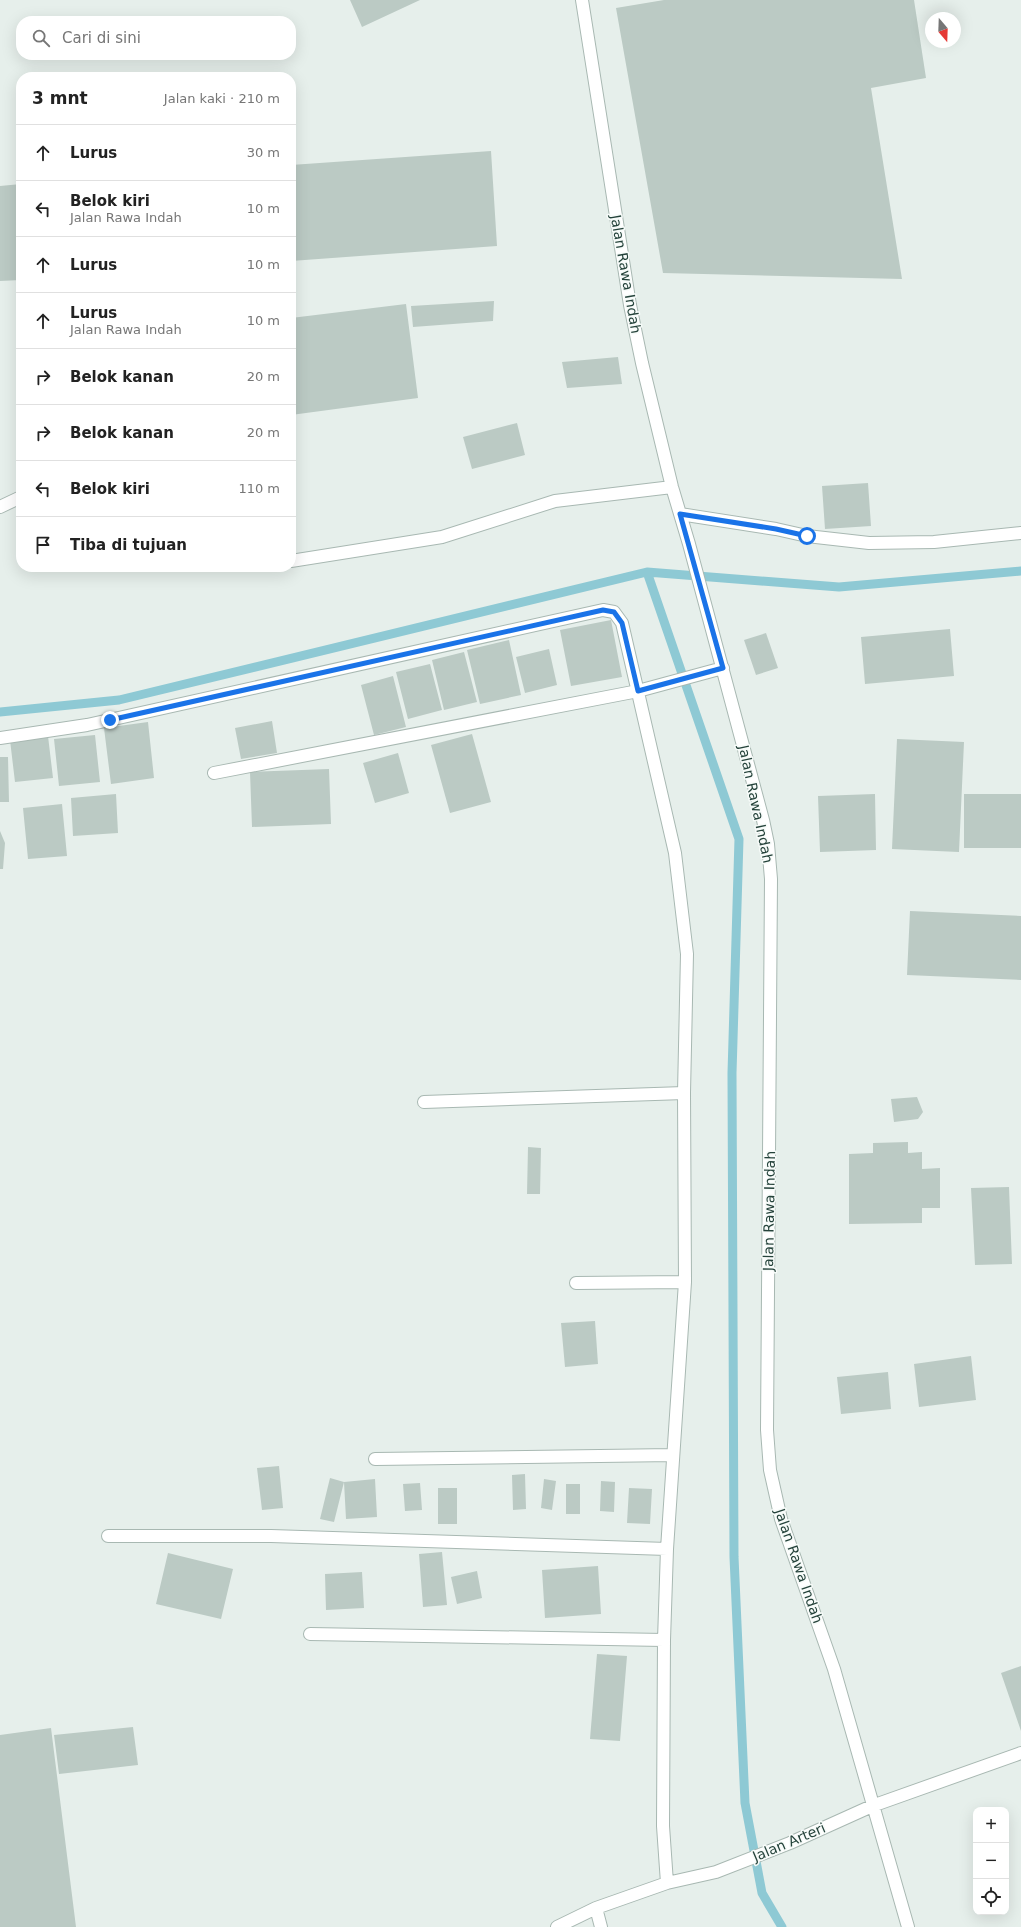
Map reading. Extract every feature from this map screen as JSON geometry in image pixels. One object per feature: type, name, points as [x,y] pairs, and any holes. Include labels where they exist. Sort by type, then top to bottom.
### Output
[{"type":"street","name":"Jalan Rawa Indah","points":[[582,0],[630,305],[642,363],[672,487],[723,668],[768,844],[771,879],[768,1430],[770,1470],[780,1519],[834,1669],[872,1806],[908,1927]]},
{"type":"street","points":[[296,560],[442,537],[555,501],[672,487]]},
{"type":"street","points":[[0,507],[16,499]]},
{"type":"street","points":[[680,514],[776,529],[807,536],[869,543],[909,544],[1021,533]]},
{"type":"street","points":[[0,738],[87,725],[603,610],[614,612],[622,623],[675,853],[687,954],[684,1093],[685,1282],[667,1549],[664,1640],[663,1826],[667,1883]]},
{"type":"street","points":[[214,773],[638,691],[723,668]]},
{"type":"street","points":[[424,1102],[684,1093]]},
{"type":"street","points":[[576,1283],[685,1282]]},
{"type":"street","points":[[375,1459],[673,1455]]},
{"type":"street","points":[[108,1536],[271,1536],[667,1549]]},
{"type":"street","points":[[310,1634],[664,1640]]},
{"type":"street","name":"Jalan Arteri","points":[[557,1927],[596,1908],[667,1883],[716,1872],[790,1843],[872,1806],[1021,1753]]},
{"type":"street","points":[[596,1908],[601,1927]]},
{"type":"building","points":[[350,0],[420,0],[362,27]]},
{"type":"building","points":[[664,0],[914,0],[926,78],[871,88],[902,279],[663,273],[616,8]]},
{"type":"building","points":[[491,151],[497,246],[296,261],[296,165]]},
{"type":"building","points":[[16,184],[16,280],[0,281],[0,186]]},
{"type":"building","points":[[494,301],[493,321],[413,327],[411,306]]},
{"type":"building","points":[[406,304],[418,398],[296,414],[296,317]]},
{"type":"building","points":[[618,357],[622,384],[567,388],[562,362]]},
{"type":"building","points":[[517,423],[525,455],[472,469],[463,437]]},
{"type":"building","points":[[868,483],[871,526],[825,529],[822,486]]},
{"type":"building","points":[[611,620],[622,677],[571,686],[560,630]]},
{"type":"building","points":[[950,629],[954,676],[865,684],[861,637]]},
{"type":"building","points":[[766,633],[778,668],[756,675],[744,640]]},
{"type":"building","points":[[509,640],[521,695],[480,704],[467,650]]},
{"type":"building","points":[[549,649],[557,685],[525,693],[516,657]]},
{"type":"building","points":[[464,652],[477,702],[444,710],[432,660]]},
{"type":"building","points":[[430,664],[442,710],[408,719],[396,672]]},
{"type":"building","points":[[393,676],[406,727],[374,735],[361,685]]},
{"type":"building","points":[[272,721],[277,753],[241,759],[235,728]]},
{"type":"building","points":[[148,722],[154,778],[111,784],[104,728]]},
{"type":"building","points":[[472,734],[491,802],[450,813],[431,745]]},
{"type":"building","points":[[95,735],[100,782],[59,786],[54,739]]},
{"type":"building","points":[[48,736],[53,778],[15,782],[10,740]]},
{"type":"building","points":[[897,739],[964,742],[959,852],[892,849]]},
{"type":"building","points":[[398,753],[409,793],[375,803],[363,763]]},
{"type":"building","points":[[0,757],[8,757],[9,802],[0,802]]},
{"type":"building","points":[[329,769],[331,824],[252,827],[250,772]]},
{"type":"building","points":[[116,794],[118,833],[73,836],[71,798]]},
{"type":"building","points":[[875,794],[876,850],[820,852],[818,796]]},
{"type":"building","points":[[964,794],[1021,794],[1021,848],[964,848]]},
{"type":"building","points":[[62,804],[67,856],[28,859],[23,808]]},
{"type":"building","points":[[0,831],[5,843],[3,869],[0,869]]},
{"type":"building","points":[[910,911],[1021,916],[1021,980],[907,975]]},
{"type":"building","points":[[917,1097],[923,1112],[918,1119],[894,1122],[891,1099]]},
{"type":"building","points":[[908,1142],[908,1153],[922,1152],[922,1169],[940,1168],[940,1208],[922,1208],[922,1223],[849,1224],[849,1154],[873,1153],[873,1143]]},
{"type":"building","points":[[528,1147],[541,1148],[540,1194],[527,1194]]},
{"type":"building","points":[[1009,1187],[1012,1264],[975,1265],[971,1188]]},
{"type":"building","points":[[595,1321],[598,1364],[565,1367],[561,1323]]},
{"type":"building","points":[[971,1356],[976,1400],[919,1407],[914,1364]]},
{"type":"building","points":[[888,1372],[891,1409],[841,1414],[837,1377]]},
{"type":"building","points":[[279,1466],[283,1508],[262,1510],[257,1468]]},
{"type":"building","points":[[525,1474],[526,1509],[513,1510],[512,1475]]},
{"type":"building","points":[[330,1478],[344,1482],[334,1522],[320,1519]]},
{"type":"building","points":[[375,1479],[377,1517],[346,1519],[344,1482]]},
{"type":"building","points":[[544,1479],[556,1481],[552,1510],[541,1508]]},
{"type":"building","points":[[601,1481],[615,1482],[614,1512],[600,1511]]},
{"type":"building","points":[[420,1483],[422,1510],[405,1511],[403,1484]]},
{"type":"building","points":[[566,1484],[580,1484],[580,1514],[566,1514]]},
{"type":"building","points":[[438,1488],[457,1488],[457,1524],[438,1524]]},
{"type":"building","points":[[629,1488],[652,1489],[650,1524],[627,1523]]},
{"type":"building","points":[[442,1552],[447,1605],[423,1607],[419,1554]]},
{"type":"building","points":[[168,1553],[233,1569],[221,1619],[156,1604]]},
{"type":"building","points":[[598,1566],[601,1614],[545,1618],[542,1570]]},
{"type":"building","points":[[477,1571],[482,1598],[457,1604],[451,1577]]},
{"type":"building","points":[[362,1572],[364,1608],[326,1610],[325,1574]]},
{"type":"building","points":[[597,1654],[627,1656],[620,1741],[590,1739]]},
{"type":"building","points":[[1021,1666],[1021,1731],[1001,1673]]},
{"type":"building","points":[[133,1727],[138,1765],[59,1774],[54,1735]]},
{"type":"building","points":[[51,1728],[76,1927],[0,1927],[0,1735]]},
{"type":"waterway","points":[[0,712],[119,700],[647,572],[839,587],[1021,571]]},
{"type":"waterway","points":[[647,572],[739,839],[732,1073],[734,1557],[745,1803],[762,1893],[782,1927]]},
{"type":"route","points":[[110,720],[603,610],[614,612],[622,623],[638,691],[656,687],[723,668],[680,514],[776,529],[807,536]]}]
